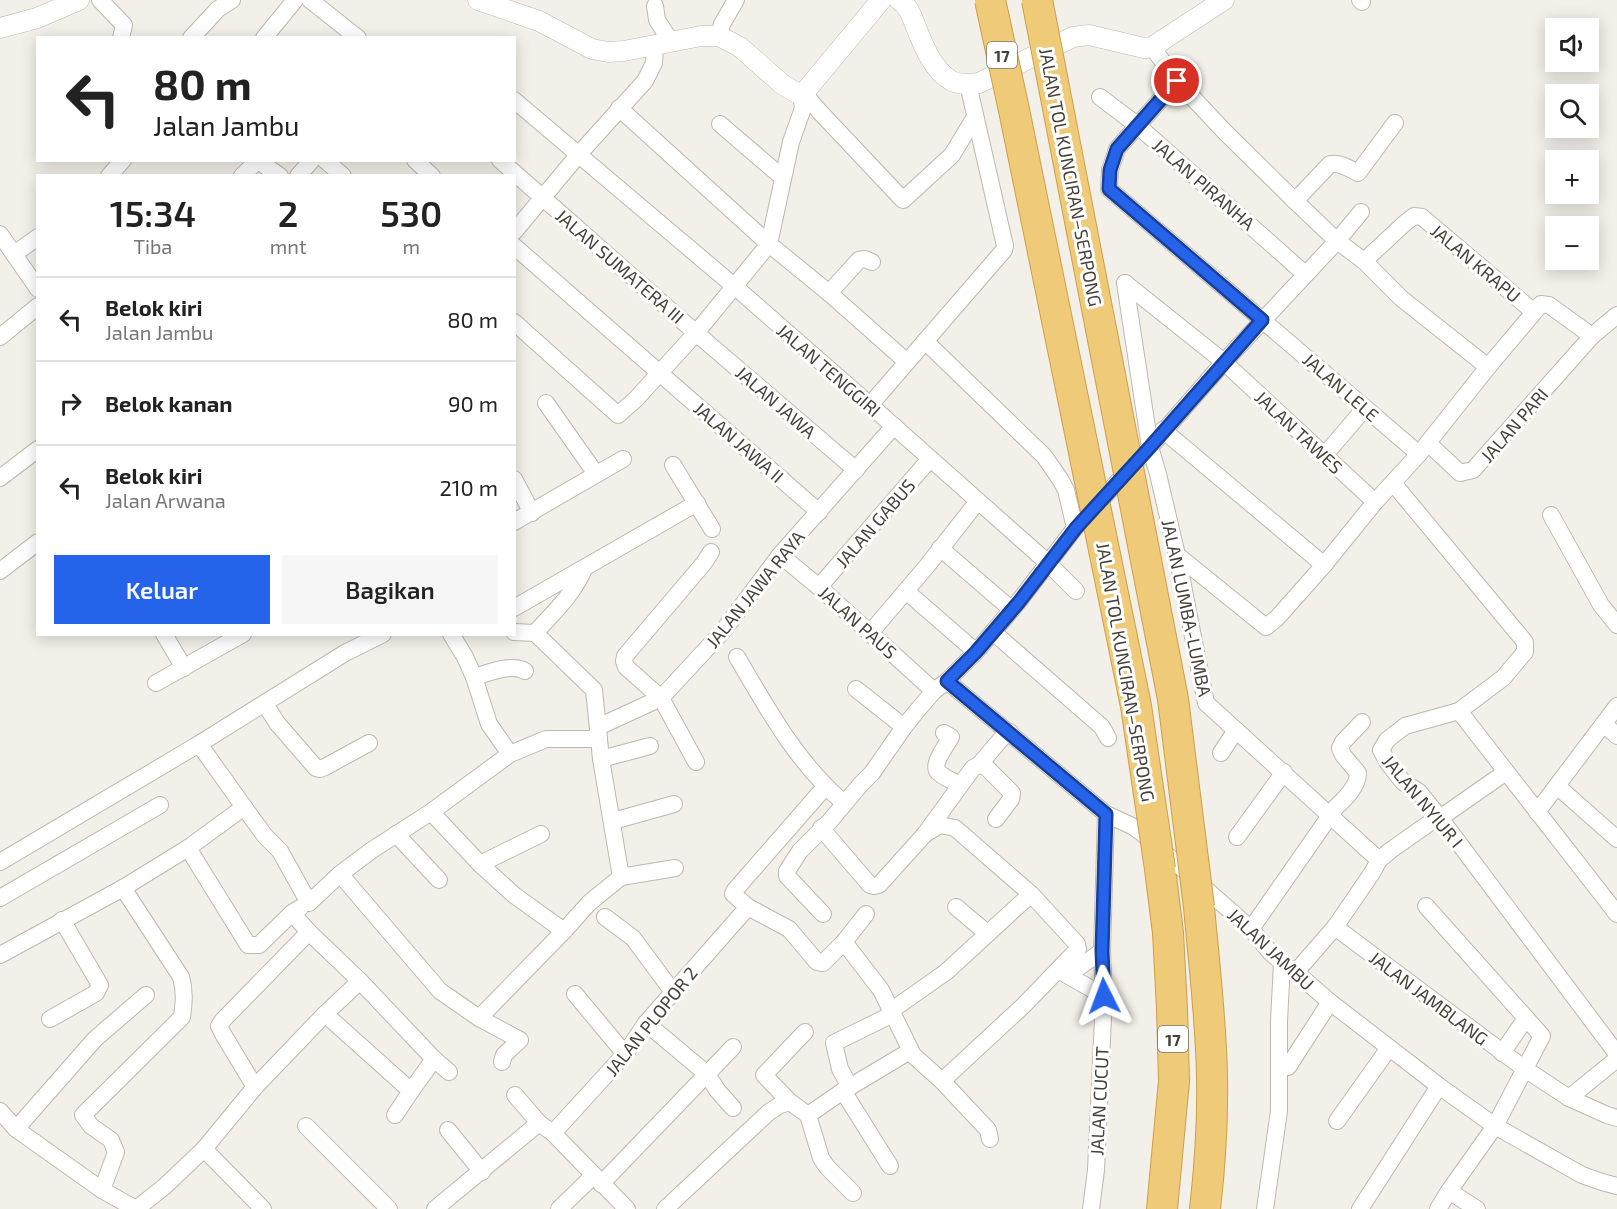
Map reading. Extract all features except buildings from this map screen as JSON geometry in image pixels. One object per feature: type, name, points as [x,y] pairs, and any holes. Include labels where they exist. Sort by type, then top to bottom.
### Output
[{"type":"highway","name":"JALAN TOL KUNCIRAN–SERPONG","points":[[990,0],[1134,694],[1160,869],[1168,944],[1174,1081],[1162,1209]]},
{"type":"highway","name":"JALAN TOL KUNCIRAN–SERPONG","points":[[1037,0],[1173,699],[1208,998],[1212,1077],[1210,1164],[1205,1209]]},
{"type":"street","points":[[0,28],[37,18],[79,0]]},
{"type":"street","points":[[100,0],[124,25],[121,36]]},
{"type":"street","points":[[193,36],[218,9],[232,0]]},
{"type":"street","points":[[266,36],[295,0]]},
{"type":"street","points":[[310,0],[349,35]]},
{"type":"street","points":[[478,0],[539,21],[592,49],[608,52],[700,36],[720,36],[730,40],[783,85],[797,93],[802,93],[903,200],[952,155],[975,117]]},
{"type":"street","points":[[720,36],[722,24],[736,0]]},
{"type":"street","points":[[516,324],[618,415],[636,399],[696,333],[769,244],[791,142],[802,108],[802,93],[881,0]]},
{"type":"street","points":[[898,0],[909,10],[923,44],[939,71],[953,82],[968,84],[979,83],[1073,37],[1089,35],[1144,48],[1152,46],[1224,0]]},
{"type":"street","points":[[516,230],[579,154],[645,81],[663,44],[655,6]]},
{"type":"street","points":[[1152,46],[1177,81],[1224,131],[1336,241],[1364,261],[1402,299],[1488,367]]},
{"type":"street","points":[[1137,125],[1177,81]]},
{"type":"street","points":[[870,405],[1004,250],[1005,246],[968,84]]},
{"type":"street","name":"JALAN PIRANHA","points":[[1100,97],[1137,125],[1305,274]]},
{"type":"street","name":"JALAN TENGGIRI","points":[[516,101],[894,426],[1048,563],[1076,591]]},
{"type":"street","points":[[619,108],[769,244],[829,293],[907,363]]},
{"type":"street","points":[[1295,201],[1330,164],[1341,165],[1359,174],[1395,123]]},
{"type":"street","points":[[720,124],[783,178]]},
{"type":"street","name":"JALAN LELE","points":[[1137,125],[1117,149],[1110,170],[1109,189],[1365,408],[1424,449]]},
{"type":"street","points":[[111,174],[121,162]]},
{"type":"street","points":[[244,174],[255,162]]},
{"type":"street","points":[[260,162],[277,174]]},
{"type":"street","points":[[300,174],[310,162]]},
{"type":"street","points":[[327,162],[341,174]]},
{"type":"street","points":[[417,162],[430,174]]},
{"type":"street","name":"JALAN SUMATERA III","points":[[502,162],[516,174]]},
{"type":"street","name":"JALAN SUMATERA III","points":[[516,174],[696,333]]},
{"type":"street","points":[[824,914],[787,876],[787,871],[800,850],[872,773],[904,726],[976,652],[1012,610],[1076,528],[1361,212]]},
{"type":"street","name":"JALAN KRAPU","points":[[1364,261],[1414,216],[1422,217],[1533,312]]},
{"type":"street","points":[[36,238],[6,246],[36,286]]},
{"type":"street","name":"JALAN JAWA II","points":[[516,248],[819,512]]},
{"type":"street","points":[[829,293],[859,260],[866,258],[872,262]]},
{"type":"street","name":"JALAN TAWES","points":[[1125,283],[1224,362],[1375,502]]},
{"type":"street","name":"JALAN LUMBA-LUMBA","points":[[1125,283],[1150,447],[1177,555],[1206,703],[1379,860]]},
{"type":"street","points":[[1177,555],[1266,627],[1277,618],[1375,502],[1424,449],[1541,304],[1549,305],[1592,336],[1617,315]]},
{"type":"street","points":[[0,336],[36,308]]},
{"type":"street","name":"JALAN JAWA","points":[[696,333],[855,470]]},
{"type":"street","name":"JALAN PARI","points":[[1424,449],[1460,473],[1473,470],[1592,336]]},
{"type":"street","points":[[926,341],[1044,456],[1066,490],[1076,528]]},
{"type":"street","points":[[546,403],[596,474]]},
{"type":"street","points":[[1324,456],[1365,408]]},
{"type":"street","name":"JALAN JAWA RAYA","points":[[599,733],[661,698],[723,631],[780,555],[894,426]]},
{"type":"street","points":[[1163,430],[1324,565]]},
{"type":"street","points":[[0,478],[36,451]]},
{"type":"street","points":[[516,521],[623,459]]},
{"type":"street","name":"JALAN GABUS","points":[[819,587],[930,459]]},
{"type":"street","points":[[673,465],[712,529]]},
{"type":"street","points":[[516,483],[532,513]]},
{"type":"street","name":"JALAN NYIUR I","points":[[1393,483],[1525,642],[1525,652],[1503,678],[1459,711],[1406,726],[1387,741],[1381,750],[1403,782],[1419,792],[1440,818],[1617,1054]]},
{"type":"street","points":[[870,633],[978,501]]},
{"type":"street","points":[[516,607],[697,503]]},
{"type":"street","points":[[1551,515],[1601,605],[1617,625]]},
{"type":"street","points":[[0,571],[36,544]]},
{"type":"street","points":[[940,548],[1012,610]]},
{"type":"street","points":[[696,762],[661,698],[626,667],[624,662],[625,656],[711,552]]},
{"type":"street","name":"JALAN PAUS","points":[[780,555],[870,633],[941,686]]},
{"type":"street","points":[[535,633],[567,599],[584,569]]},
{"type":"street","points":[[906,591],[976,652]]},
{"type":"street","points":[[516,632],[535,633],[594,690],[602,759],[621,877]]},
{"type":"street","points":[[993,632],[1102,727],[1108,738]]},
{"type":"street","points":[[165,636],[184,668]]},
{"type":"street","points":[[156,683],[240,636]]},
{"type":"street","points":[[0,862],[200,744],[375,636]]},
{"type":"street","points":[[452,636],[474,677],[489,724],[510,754]]},
{"type":"street","points":[[737,657],[782,732],[825,787],[844,803]]},
{"type":"street","points":[[474,677],[508,668],[525,671]]},
{"type":"street","name":"JALAN JAMBU","points":[[941,686],[1010,732],[1106,814],[1142,833],[1251,929],[1270,952],[1330,1002],[1439,1086],[1495,1126],[1582,1175],[1617,1186]]},
{"type":"street","points":[[856,689],[904,726]]},
{"type":"street","points":[[265,704],[277,723],[316,768],[325,767],[369,743]]},
{"type":"street","points":[[1537,812],[1617,706]]},
{"type":"street","points":[[1459,711],[1617,914]]},
{"type":"street","points":[[1251,929],[1358,779],[1358,773],[1340,748],[1342,742],[1362,722]]},
{"type":"street","points":[[1604,724],[1617,736]]},
{"type":"street","points":[[1221,753],[1236,730]]},
{"type":"street","points":[[944,732],[951,737],[936,767],[939,773],[959,785]]},
{"type":"street","points":[[821,828],[870,885],[879,885],[925,834],[973,768],[979,765],[1010,732]]},
{"type":"street","points":[[188,848],[248,945],[259,945],[292,913],[309,903],[340,874],[372,849],[431,812],[510,754],[546,739],[599,733]]},
{"type":"street","points":[[200,744],[265,836],[280,851],[309,903]]},
{"type":"street","points":[[602,759],[650,746]]},
{"type":"street","points":[[979,765],[985,766],[1012,793],[1011,800],[996,819]]},
{"type":"street","points":[[1238,837],[1284,772]]},
{"type":"street","points":[[1265,1209],[1279,1111],[1278,1020],[1289,968],[1335,927],[1379,860],[1400,843],[1506,772]]},
{"type":"street","points":[[1557,786],[1617,839]]},
{"type":"street","points":[[825,787],[733,894],[748,907],[789,929],[819,963],[823,963],[844,942],[866,914]]},
{"type":"street","points":[[613,821],[674,804]]},
{"type":"street","points":[[0,898],[160,805]]},
{"type":"street","points":[[0,955],[123,888],[188,848],[244,807]]},
{"type":"street","points":[[431,812],[480,864],[514,895],[564,931]]},
{"type":"street","name":"JALAN CUCUT","points":[[1091,1209],[1096,1170],[1104,996],[1102,951],[1106,814]]},
{"type":"street","points":[[925,834],[940,825],[955,828],[1031,894],[1077,944],[1078,949],[1063,973]]},
{"type":"street","points":[[396,834],[439,880]]},
{"type":"street","points":[[480,864],[541,834]]},
{"type":"street","points":[[478,1018],[589,903],[621,877],[675,868]]},
{"type":"street","points":[[340,874],[440,991],[478,1018],[520,1040],[504,1055],[502,1062]]},
{"type":"street","points":[[102,1190],[116,1152],[111,1140],[91,1126],[83,1115],[182,1017],[184,1001],[181,977],[123,888]]},
{"type":"street","points":[[890,1166],[846,1089],[834,1043],[892,1012],[946,972],[1031,894]]},
{"type":"street","points":[[1426,906],[1542,1036],[1495,1126],[1438,1209]]},
{"type":"street","name":"JALAN PLOPOR 2","points":[[435,1209],[482,1172],[546,1129],[625,1054],[646,1023],[748,907]]},
{"type":"street","points":[[956,907],[987,933]]},
{"type":"street","points":[[292,913],[434,1059],[450,1072]]},
{"type":"street","points":[[605,917],[633,938],[673,992]]},
{"type":"street","points":[[50,1019],[96,993],[100,985],[62,920]]},
{"type":"street","name":"JALAN JAMBLANG","points":[[1335,927],[1525,1069],[1569,1098],[1617,1118]]},
{"type":"street","points":[[255,1087],[219,1026],[309,932]]},
{"type":"street","points":[[844,942],[881,990],[910,1051],[988,1130],[990,1139]]},
{"type":"street","points":[[942,1081],[1024,1005],[1063,973],[1102,951]]},
{"type":"street","points":[[1063,973],[1104,996]]},
{"type":"street","points":[[0,1112],[16,1129],[102,1190],[135,1209],[164,1187],[204,1149],[255,1087],[360,981]]},
{"type":"street","points":[[16,1129],[95,1039],[146,994]]},
{"type":"street","points":[[575,994],[625,1054]]},
{"type":"street","points":[[1288,1066],[1330,1002]]},
{"type":"street","points":[[325,1014],[411,1091]]},
{"type":"street","points":[[1502,1053],[1526,1018]]},
{"type":"street","points":[[646,1023],[708,1074],[717,1090],[733,1108]]},
{"type":"street","points":[[805,1032],[764,1075],[790,1102],[808,1115],[821,1158],[853,1193]]},
{"type":"street","points":[[559,1209],[597,1180],[708,1074],[733,1047]]},
{"type":"street","points":[[1337,1121],[1389,1048]]},
{"type":"street","points":[[808,1115],[846,1089],[910,1051]]},
{"type":"street","points":[[395,1115],[434,1059]]},
{"type":"street","points":[[1569,1098],[1617,1059]]},
{"type":"street","points":[[1360,1209],[1439,1086]]},
{"type":"street","points":[[515,1095],[627,1209]]},
{"type":"street","points":[[665,1209],[769,1112],[790,1102]]},
{"type":"street","points":[[306,1126],[389,1209]]},
{"type":"street","points":[[448,1130],[482,1172]]},
{"type":"street","points":[[204,1149],[263,1209]]},
{"type":"street","points":[[1449,1191],[1477,1209]]},
{"type":"route","points":[[1104,996],[1102,951],[1106,814],[947,681],[976,652],[1019,602],[1076,528],[1262,320],[1109,189],[1110,170],[1117,149],[1177,81]]}]
